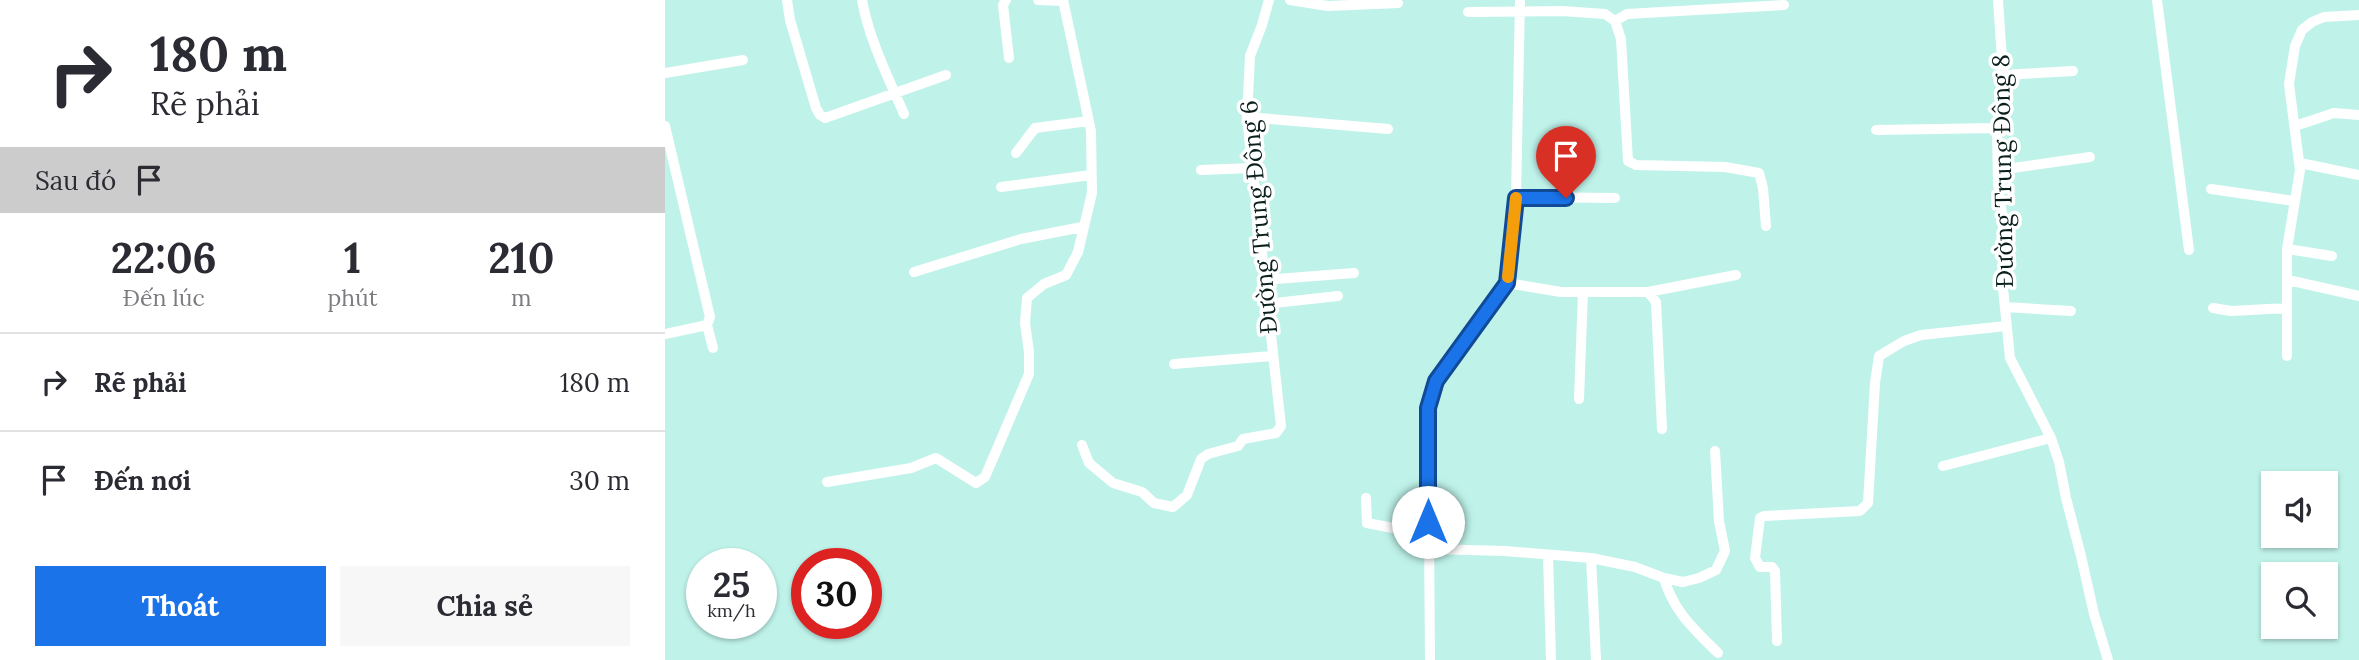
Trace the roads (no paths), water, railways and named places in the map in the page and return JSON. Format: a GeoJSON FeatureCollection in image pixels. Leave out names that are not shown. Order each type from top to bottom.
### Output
{"type":"FeatureCollection","features":[{"type":"Feature","properties":{"kind":"street"},"geometry":{"type":"LineString","coordinates":[[787,0],[790,20],[816,108],[825,118],[946,75]]}},
{"type":"Feature","properties":{"kind":"street"},"geometry":{"type":"LineString","coordinates":[[862,0],[865,16],[904,114]]}},
{"type":"Feature","properties":{"kind":"street"},"geometry":{"type":"LineString","coordinates":[[1006,0],[1003,5],[1009,58]]}},
{"type":"Feature","properties":{"kind":"street"},"geometry":{"type":"LineString","coordinates":[[828,482],[911,468],[936,458],[976,484],[985,477],[1010,421],[1029,374],[1025,323],[1027,298],[1044,284],[1066,275],[1078,252],[1092,192],[1089,121],[1063,0],[1038,0]]}},
{"type":"Feature","properties":{"kind":"street","name":"Đường Trung Đông 6"},"geometry":{"type":"LineString","coordinates":[[1082,445],[1089,463],[1113,483],[1142,492],[1154,503],[1173,507],[1187,495],[1201,459],[1208,454],[1238,446],[1243,439],[1276,433],[1280,426],[1247,117],[1250,56],[1269,0]]}},
{"type":"Feature","properties":{"kind":"street"},"geometry":{"type":"LineString","coordinates":[[1290,0],[1328,6],[1398,3]]}},
{"type":"Feature","properties":{"kind":"street"},"geometry":{"type":"LineString","coordinates":[[1430,660],[1428,408],[1436,381],[1507,283],[1516,198],[1520,0]]}},
{"type":"Feature","properties":{"kind":"street","name":"Đường Trung Đông 8"},"geometry":{"type":"LineString","coordinates":[[1998,0],[2003,75],[1997,128],[2000,170],[1998,184],[2003,222],[2005,307],[2010,358],[2051,438],[2059,462],[2094,614],[2108,660]]}},
{"type":"Feature","properties":{"kind":"street"},"geometry":{"type":"LineString","coordinates":[[2157,0],[2189,250]]}},
{"type":"Feature","properties":{"kind":"street"},"geometry":{"type":"LineString","coordinates":[[1615,21],[1627,14],[1784,5]]}},
{"type":"Feature","properties":{"kind":"street"},"geometry":{"type":"LineString","coordinates":[[1468,12],[1562,11],[1605,14],[1615,21],[1621,38],[1628,161],[1636,165],[1725,167],[1759,173],[1766,226]]}},
{"type":"Feature","properties":{"kind":"street"},"geometry":{"type":"LineString","coordinates":[[2287,356],[2287,248],[2300,163],[2289,84],[2295,46],[2302,30],[2312,22],[2324,17],[2359,15]]}},
{"type":"Feature","properties":{"kind":"street"},"geometry":{"type":"LineString","coordinates":[[665,73],[743,60]]}},
{"type":"Feature","properties":{"kind":"street"},"geometry":{"type":"LineString","coordinates":[[2003,75],[2073,71]]}},
{"type":"Feature","properties":{"kind":"street"},"geometry":{"type":"LineString","coordinates":[[2295,126],[2334,113],[2359,115]]}},
{"type":"Feature","properties":{"kind":"street"},"geometry":{"type":"LineString","coordinates":[[1247,117],[1388,129]]}},
{"type":"Feature","properties":{"kind":"street"},"geometry":{"type":"LineString","coordinates":[[1016,153],[1035,128],[1089,121]]}},
{"type":"Feature","properties":{"kind":"street"},"geometry":{"type":"LineString","coordinates":[[665,126],[706,297],[710,317],[707,325],[713,348]]}},
{"type":"Feature","properties":{"kind":"street"},"geometry":{"type":"LineString","coordinates":[[1876,130],[1997,128]]}},
{"type":"Feature","properties":{"kind":"street"},"geometry":{"type":"LineString","coordinates":[[2000,170],[2089,158]]}},
{"type":"Feature","properties":{"kind":"street"},"geometry":{"type":"LineString","coordinates":[[2300,163],[2359,175]]}},
{"type":"Feature","properties":{"kind":"street"},"geometry":{"type":"LineString","coordinates":[[1201,170],[1252,168]]}},
{"type":"Feature","properties":{"kind":"street"},"geometry":{"type":"LineString","coordinates":[[1001,187],[1091,174]]}},
{"type":"Feature","properties":{"kind":"street"},"geometry":{"type":"LineString","coordinates":[[2211,189],[2294,201]]}},
{"type":"Feature","properties":{"kind":"street"},"geometry":{"type":"LineString","coordinates":[[1516,198],[1615,198]]}},
{"type":"Feature","properties":{"kind":"street"},"geometry":{"type":"LineString","coordinates":[[914,272],[1020,239],[1082,228]]}},
{"type":"Feature","properties":{"kind":"street"},"geometry":{"type":"LineString","coordinates":[[2287,248],[2332,257]]}},
{"type":"Feature","properties":{"kind":"street"},"geometry":{"type":"LineString","coordinates":[[1263,280],[1354,273]]}},
{"type":"Feature","properties":{"kind":"street"},"geometry":{"type":"LineString","coordinates":[[1507,283],[1560,292],[1648,292],[1736,275]]}},
{"type":"Feature","properties":{"kind":"street"},"geometry":{"type":"LineString","coordinates":[[2288,280],[2359,296]]}},
{"type":"Feature","properties":{"kind":"street"},"geometry":{"type":"LineString","coordinates":[[1579,399],[1583,292]]}},
{"type":"Feature","properties":{"kind":"street"},"geometry":{"type":"LineString","coordinates":[[1648,292],[1655,302],[1662,429]]}},
{"type":"Feature","properties":{"kind":"street"},"geometry":{"type":"LineString","coordinates":[[1266,304],[1338,296]]}},
{"type":"Feature","properties":{"kind":"street"},"geometry":{"type":"LineString","coordinates":[[2005,307],[2071,311]]}},
{"type":"Feature","properties":{"kind":"street"},"geometry":{"type":"LineString","coordinates":[[2214,308],[2287,308]]}},
{"type":"Feature","properties":{"kind":"street"},"geometry":{"type":"LineString","coordinates":[[665,334],[707,325]]}},
{"type":"Feature","properties":{"kind":"street"},"geometry":{"type":"LineString","coordinates":[[1777,641],[1775,571],[1772,568],[1760,567],[1755,558],[1760,518],[1860,511],[1865,508],[1868,503],[1879,356],[1904,341],[1921,335],[2006,326]]}},
{"type":"Feature","properties":{"kind":"street"},"geometry":{"type":"LineString","coordinates":[[1174,364],[1272,356]]}},
{"type":"Feature","properties":{"kind":"street"},"geometry":{"type":"LineString","coordinates":[[1943,466],[2051,438]]}},
{"type":"Feature","properties":{"kind":"street"},"geometry":{"type":"LineString","coordinates":[[1430,549],[1591,558],[1635,567],[1683,582],[1699,578],[1716,570],[1725,551],[1719,521],[1715,451]]}},
{"type":"Feature","properties":{"kind":"street"},"geometry":{"type":"LineString","coordinates":[[1366,498],[1367,523],[1429,535]]}},
{"type":"Feature","properties":{"kind":"street"},"geometry":{"type":"LineString","coordinates":[[1548,555],[1551,660]]}},
{"type":"Feature","properties":{"kind":"street"},"geometry":{"type":"LineString","coordinates":[[1591,558],[1596,660]]}},
{"type":"Feature","properties":{"kind":"street"},"geometry":{"type":"LineString","coordinates":[[1664,578],[1669,598],[1718,653]]}}]}
